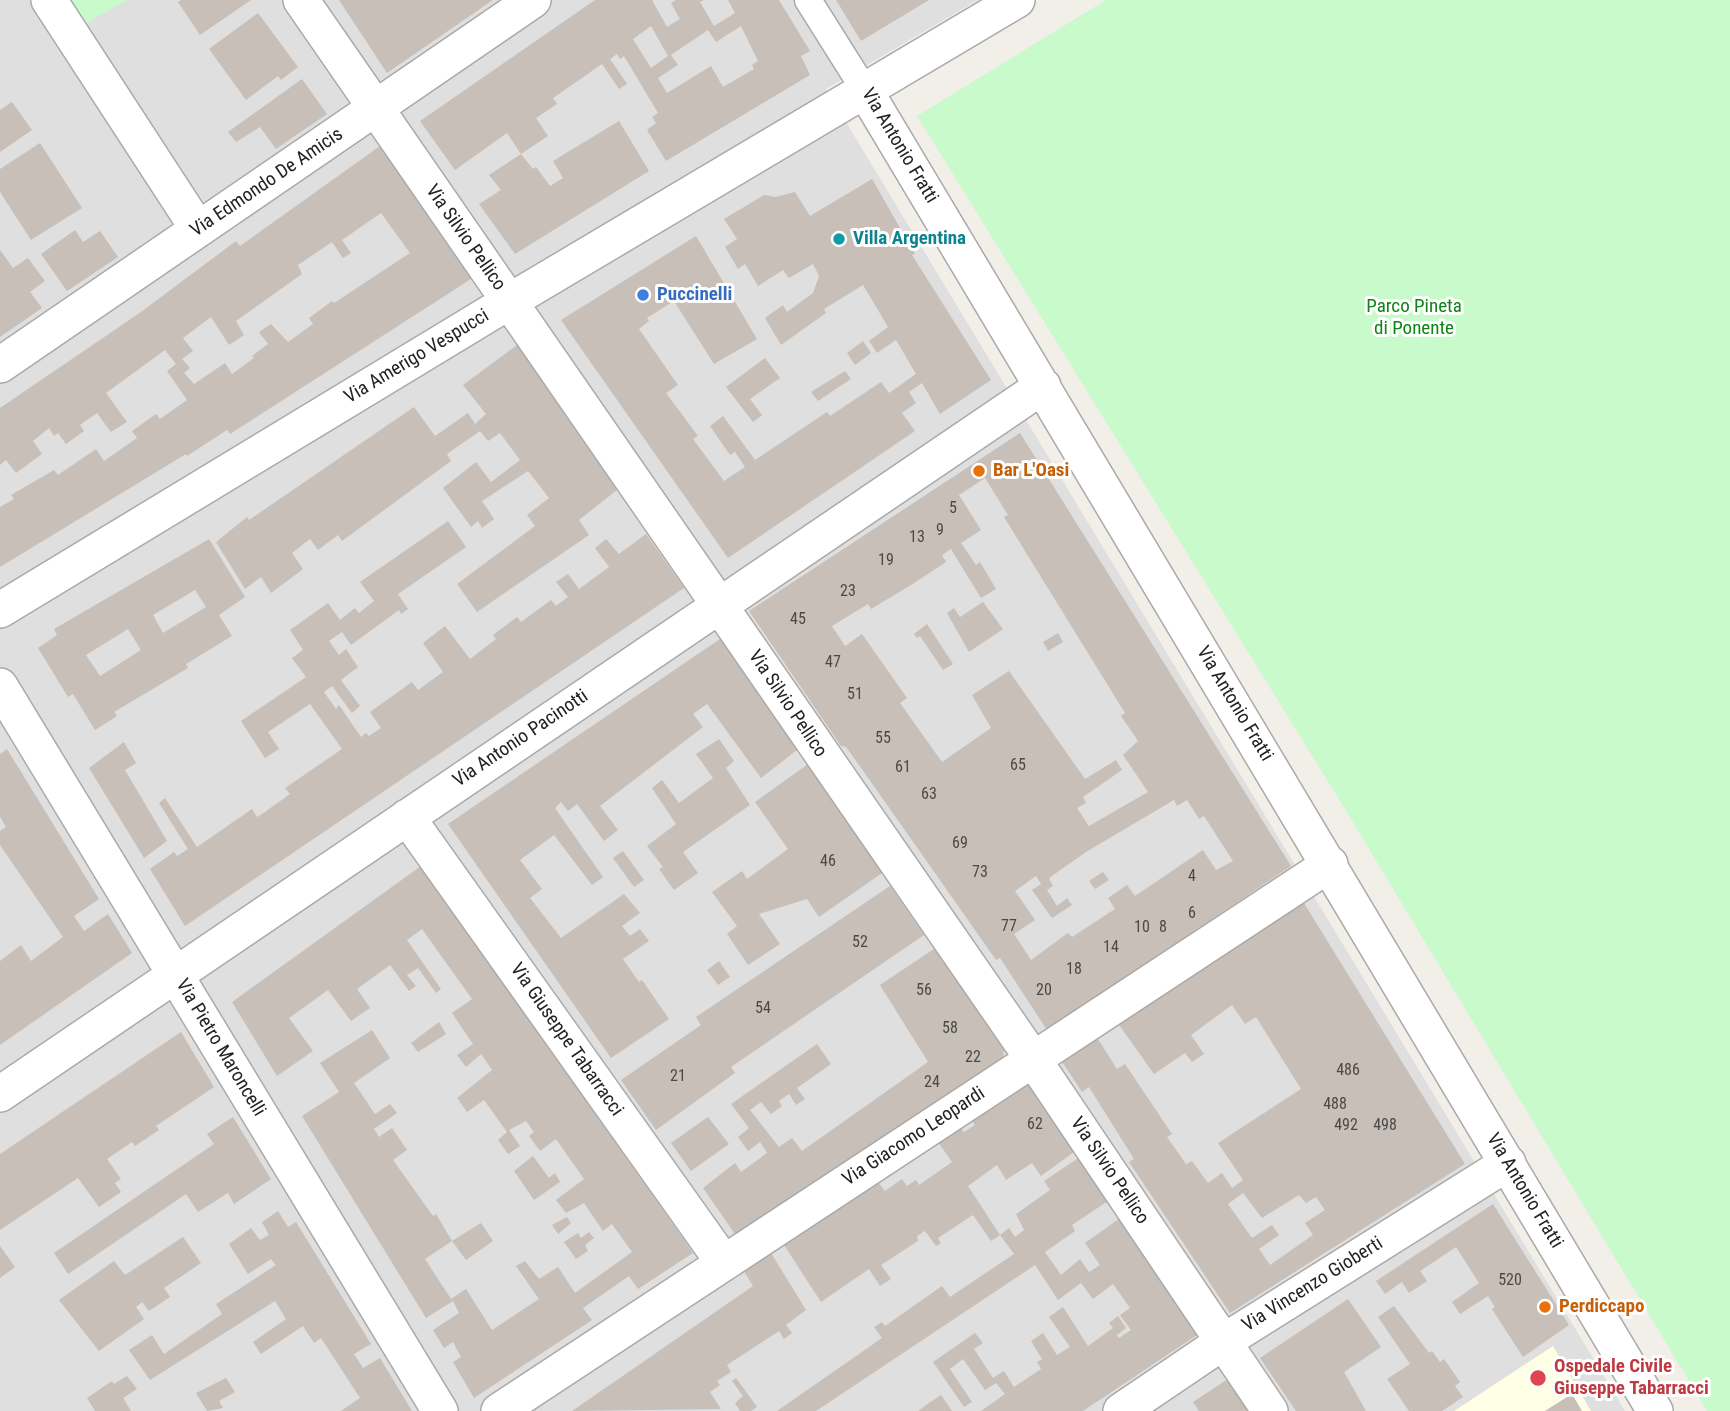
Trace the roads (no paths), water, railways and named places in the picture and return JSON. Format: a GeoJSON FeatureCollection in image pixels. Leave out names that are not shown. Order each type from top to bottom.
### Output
{"type":"FeatureCollection","features":[{"type":"Feature","properties":{"kind":"street"},"geometry":{"type":"LineString","coordinates":[[49,0],[198,229]]}},
{"type":"Feature","properties":{"kind":"street","name":"Via Silvio Pellico"},"geometry":{"type":"LineString","coordinates":[[302,0],[1033,1059],[1270,1411]]}},
{"type":"Feature","properties":{"kind":"street","name":"Via Edmondo De Amicis"},"geometry":{"type":"LineString","coordinates":[[0,365],[533,0]]}},
{"type":"Feature","properties":{"kind":"street","name":"Via Antonio Fratti"},"geometry":{"type":"LineString","coordinates":[[808,0],[1330,864],[1655,1411]]}},
{"type":"Feature","properties":{"kind":"street","name":"Via Amerigo Vespucci"},"geometry":{"type":"LineString","coordinates":[[0,610],[510,301],[1017,0]]}},
{"type":"Feature","properties":{"kind":"street","name":"Via Antonio Pacinotti"},"geometry":{"type":"LineString","coordinates":[[0,1094],[1043,386]]}},
{"type":"Feature","properties":{"kind":"street","name":"Via Pietro Maroncelli"},"geometry":{"type":"LineString","coordinates":[[0,686],[440,1411]]}},
{"type":"Feature","properties":{"kind":"street","name":"Via Giuseppe Tabarracci"},"geometry":{"type":"LineString","coordinates":[[407,817],[724,1263]]}},
{"type":"Feature","properties":{"kind":"street","name":"Via Giacomo Leopardi"},"geometry":{"type":"LineString","coordinates":[[499,1411],[1330,864]]}},
{"type":"Feature","properties":{"kind":"street","name":"Via Vincenzo Gioberti"},"geometry":{"type":"LineString","coordinates":[[1121,1411],[1223,1342],[1507,1163]]}},
{"type":"Feature","properties":{"kind":"place","name":"Villa Argentina"},"geometry":{"type":"Point","coordinates":[839,239]}},
{"type":"Feature","properties":{"kind":"place","name":"Puccinelli"},"geometry":{"type":"Point","coordinates":[643,295]}},
{"type":"Feature","properties":{"kind":"place","name":"Bar L'Oasi"},"geometry":{"type":"Point","coordinates":[979,471]}},
{"type":"Feature","properties":{"kind":"place","name":"Perdiccapo"},"geometry":{"type":"Point","coordinates":[1545,1307]}},
{"type":"Feature","properties":{"kind":"place","name":"Ospedale Civile Giuseppe Tabarracci"},"geometry":{"type":"Point","coordinates":[1538,1378]}},
{"type":"Feature","properties":{"kind":"park label","name":"Parco Pineta di Ponente"},"geometry":{"type":"Point","coordinates":[1414,318]}}]}
